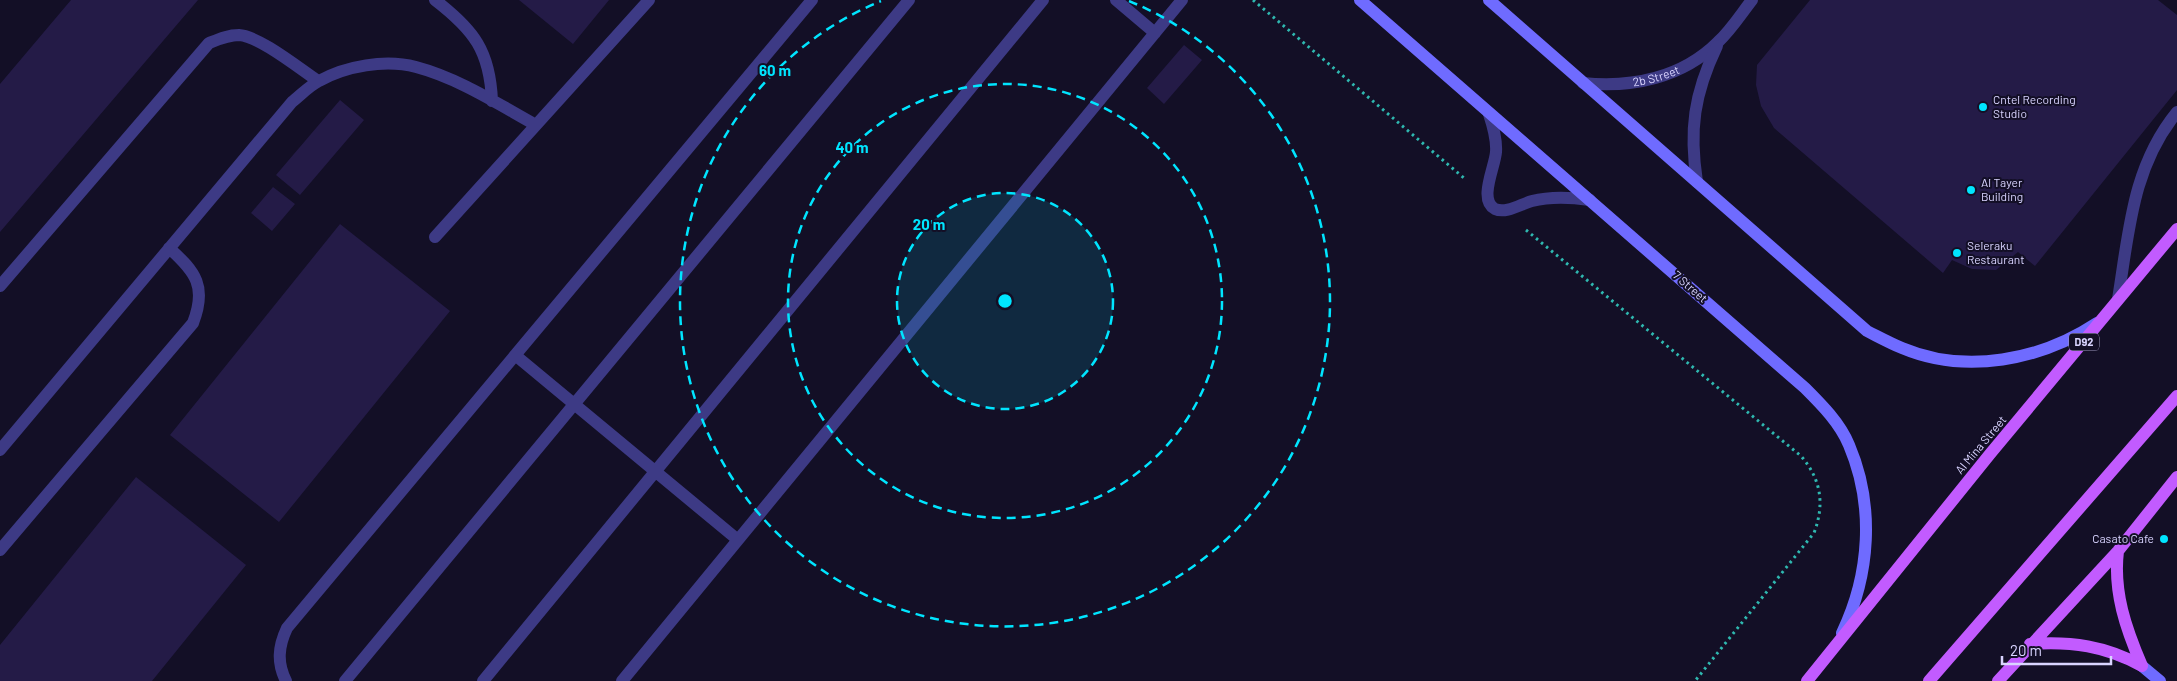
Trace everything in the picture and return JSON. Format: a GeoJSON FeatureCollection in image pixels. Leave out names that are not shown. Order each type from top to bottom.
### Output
{"type":"FeatureCollection","features":[{"type":"Feature","properties":{"kind":"main road","name":"7 Street"},"geometry":{"type":"LineString","coordinates":[[1360,0],[1805,388],[1828,411],[1849,444],[1863,487],[1866,527],[1864,569],[1853,610],[1835,648]]}},
{"type":"Feature","properties":{"kind":"main road"},"geometry":{"type":"LineString","coordinates":[[1489,0],[1867,331],[1903,349],[1940,359],[1969,363],[2031,354],[2057,346],[2081,334],[2103,319]]}},
{"type":"Feature","properties":{"kind":"main road","name":"Al Mina Street"},"geometry":{"type":"LineString","coordinates":[[1807,681],[1990,454],[2177,229]]}},
{"type":"Feature","properties":{"kind":"main road"},"geometry":{"type":"LineString","coordinates":[[1929,681],[2177,396]]}},
{"type":"Feature","properties":{"kind":"main road"},"geometry":{"type":"LineString","coordinates":[[1998,681],[2030,644],[2118,551],[2177,477]]}},
{"type":"Feature","properties":{"kind":"main road"},"geometry":{"type":"LineString","coordinates":[[2118,551],[2116,569],[2122,615],[2142,666]]}},
{"type":"Feature","properties":{"kind":"main road"},"geometry":{"type":"LineString","coordinates":[[2030,644],[2072,643],[2091,646],[2126,657],[2142,666],[2160,681]]}},
{"type":"Feature","properties":{"kind":"street"},"geometry":{"type":"LineString","coordinates":[[435,0],[468,28],[479,44],[489,71],[492,101]]}},
{"type":"Feature","properties":{"kind":"street"},"geometry":{"type":"LineString","coordinates":[[435,237],[650,0]]}},
{"type":"Feature","properties":{"kind":"street"},"geometry":{"type":"LineString","coordinates":[[286,681],[280,668],[279,654],[281,640],[287,628],[812,0]]}},
{"type":"Feature","properties":{"kind":"street"},"geometry":{"type":"LineString","coordinates":[[345,681],[909,0]]}},
{"type":"Feature","properties":{"kind":"street"},"geometry":{"type":"LineString","coordinates":[[483,681],[1043,0]]}},
{"type":"Feature","properties":{"kind":"street"},"geometry":{"type":"LineString","coordinates":[[1116,0],[1155,33]]}},
{"type":"Feature","properties":{"kind":"street"},"geometry":{"type":"LineString","coordinates":[[622,681],[1182,0]]}},
{"type":"Feature","properties":{"kind":"street","name":"2b Street"},"geometry":{"type":"LineString","coordinates":[[1583,83],[1632,84],[1679,70],[1719,42],[1752,0]]}},
{"type":"Feature","properties":{"kind":"street"},"geometry":{"type":"LineString","coordinates":[[0,286],[209,44],[224,37],[239,35],[255,38],[318,81]]}},
{"type":"Feature","properties":{"kind":"street","name":"2b Street"},"geometry":{"type":"LineString","coordinates":[[1697,182],[1692,134],[1695,110],[1700,86],[1719,42]]}},
{"type":"Feature","properties":{"kind":"street"},"geometry":{"type":"LineString","coordinates":[[0,448],[292,102],[318,81],[349,69],[382,64],[415,66],[446,78],[536,125]]}},
{"type":"Feature","properties":{"kind":"street"},"geometry":{"type":"LineString","coordinates":[[2118,299],[2132,211],[2139,180],[2152,150],[2177,112]]}},
{"type":"Feature","properties":{"kind":"street"},"geometry":{"type":"LineString","coordinates":[[1489,114],[1496,150],[1486,196],[1489,204],[1495,209],[1502,211],[1531,201],[1550,198],[1590,200]]}},
{"type":"Feature","properties":{"kind":"street"},"geometry":{"type":"LineString","coordinates":[[0,550],[193,324],[200,300],[196,276],[186,263],[169,248]]}},
{"type":"Feature","properties":{"kind":"street"},"geometry":{"type":"LineString","coordinates":[[515,355],[738,540]]}},
{"type":"Feature","properties":{"kind":"path"},"geometry":{"type":"LineString","coordinates":[[1253,0],[1486,196]]}},
{"type":"Feature","properties":{"kind":"path"},"geometry":{"type":"LineString","coordinates":[[1502,211],[1801,456],[1810,467],[1816,479],[1820,492],[1821,506],[1819,520],[1814,533],[1695,681]]}},
{"type":"Feature","properties":{"kind":"building"},"geometry":{"type":"Polygon","coordinates":[[[71,0],[198,0],[0,232],[0,84],[71,0]]]}},
{"type":"Feature","properties":{"kind":"building"},"geometry":{"type":"Polygon","coordinates":[[[519,0],[609,0],[573,44],[519,0]]]}},
{"type":"Feature","properties":{"kind":"building","name":"Al Tayer Building"},"geometry":{"type":"Polygon","coordinates":[[[1810,0],[2158,0],[2177,15],[2177,90],[2035,266],[2018,252],[1996,270],[1972,269],[1952,260],[1943,273],[1774,128],[1761,106],[1756,85],[1757,65],[1810,0]]]}},
{"type":"Feature","properties":{"kind":"building"},"geometry":{"type":"Polygon","coordinates":[[[1184,45],[1202,60],[1164,104],[1147,88],[1184,45]]]}},
{"type":"Feature","properties":{"kind":"building"},"geometry":{"type":"Polygon","coordinates":[[[340,100],[364,120],[300,195],[276,175],[340,100]]]}},
{"type":"Feature","properties":{"kind":"building"},"geometry":{"type":"Polygon","coordinates":[[[273,187],[295,204],[272,231],[251,213],[273,187]]]}},
{"type":"Feature","properties":{"kind":"building"},"geometry":{"type":"Polygon","coordinates":[[[340,224],[450,311],[279,522],[170,435],[340,224]]]}},
{"type":"Feature","properties":{"kind":"building"},"geometry":{"type":"Polygon","coordinates":[[[136,477],[246,565],[152,681],[0,681],[0,645],[136,477]]]}},
{"type":"Feature","properties":{"kind":"place","name":"Cntel Recording Studio"},"geometry":{"type":"Point","coordinates":[1983,107]}},
{"type":"Feature","properties":{"kind":"place","name":"Al Tayer Building"},"geometry":{"type":"Point","coordinates":[1971,190]}},
{"type":"Feature","properties":{"kind":"place","name":"Seleraku Restaurant"},"geometry":{"type":"Point","coordinates":[1957,253]}},
{"type":"Feature","properties":{"kind":"place","name":"Casato Cafe"},"geometry":{"type":"Point","coordinates":[2164,539]}}]}
